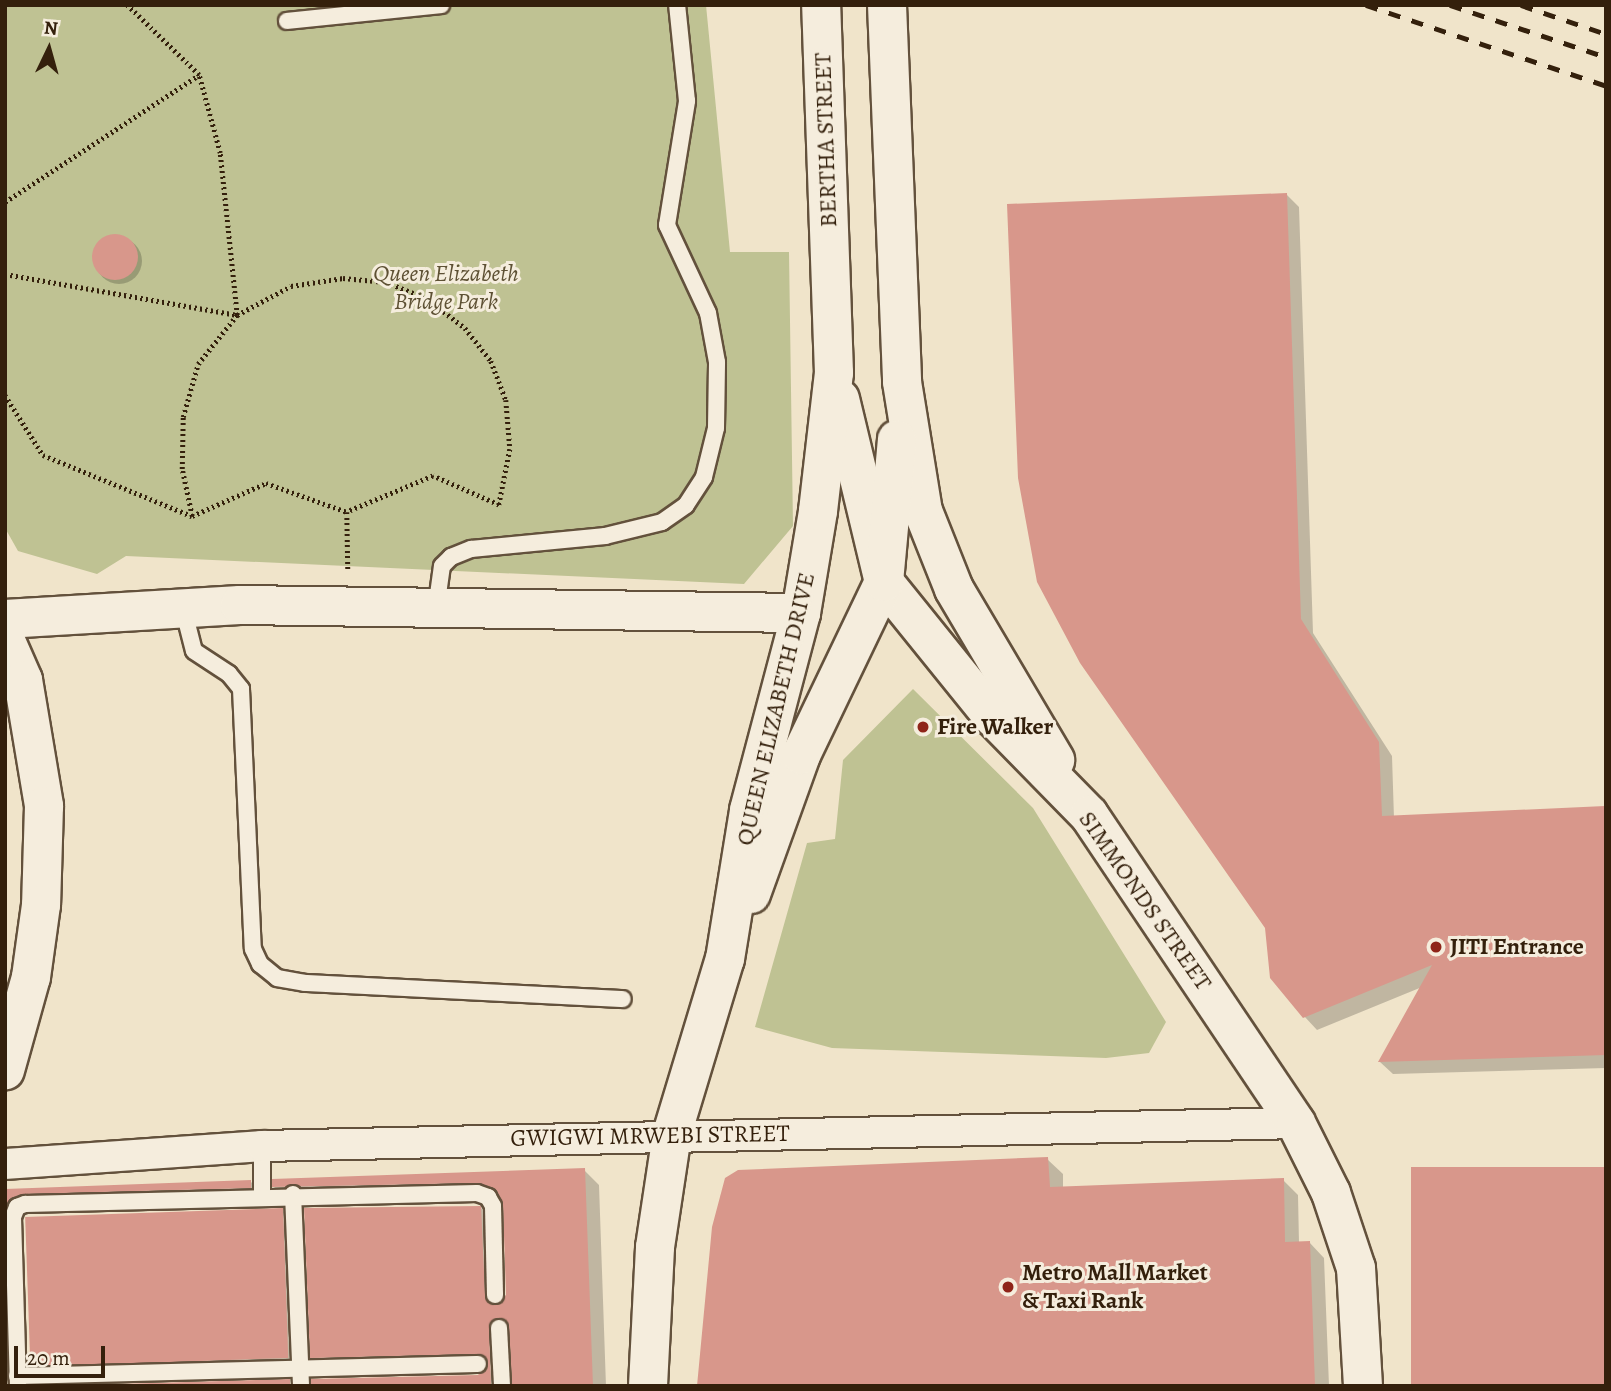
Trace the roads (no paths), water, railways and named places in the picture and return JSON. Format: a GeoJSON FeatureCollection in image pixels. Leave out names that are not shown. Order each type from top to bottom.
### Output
{"type":"FeatureCollection","features":[{"type":"Feature","properties":{"kind":"main road","name":"BERTHA STREET"},"geometry":{"type":"LineString","coordinates":[[821,5],[832,276]]}},
{"type":"Feature","properties":{"kind":"main road"},"geometry":{"type":"LineString","coordinates":[[887,5],[902,382],[923,511],[943,566],[1088,815]]}},
{"type":"Feature","properties":{"kind":"main road","name":"QUEEN ELIZABETH DRIVE"},"geometry":{"type":"LineString","coordinates":[[648,1386],[655,1247],[673,1134],[725,960],[749,810],[801,613],[834,373],[832,276]]}},
{"type":"Feature","properties":{"kind":"main road","name":"SIMMONDS STREET"},"geometry":{"type":"LineString","coordinates":[[834,373],[884,582],[993,717],[1088,815],[1296,1123],[1331,1193],[1356,1269],[1363,1386]]}},
{"type":"Feature","properties":{"kind":"main road"},"geometry":{"type":"LineString","coordinates":[[725,960],[781,819],[801,755],[884,582],[902,382]]}},
{"type":"Feature","properties":{"kind":"main road"},"geometry":{"type":"LineString","coordinates":[[5,619],[240,605],[801,613]]}},
{"type":"Feature","properties":{"kind":"main road"},"geometry":{"type":"LineString","coordinates":[[5,639],[23,680],[44,806],[41,905],[31,977],[5,1070]]}},
{"type":"Feature","properties":{"kind":"street","name":"GWIGWI MRWEBI STREET"},"geometry":{"type":"LineString","coordinates":[[5,1164],[262,1146],[673,1134],[1296,1123]]}},
{"type":"Feature","properties":{"kind":"lane"},"geometry":{"type":"LineString","coordinates":[[287,21],[441,5]]}},
{"type":"Feature","properties":{"kind":"lane"},"geometry":{"type":"LineString","coordinates":[[436,609],[442,566],[451,557],[471,549],[605,536],[662,522],[687,505],[704,477],[716,428],[717,362],[708,313],[667,225],[687,101],[677,5]]}},
{"type":"Feature","properties":{"kind":"lane"},"geometry":{"type":"LineString","coordinates":[[183,608],[194,651],[229,674],[241,689],[253,949],[260,964],[277,978],[305,983],[623,999]]}},
{"type":"Feature","properties":{"kind":"lane"},"geometry":{"type":"LineString","coordinates":[[262,1146],[262,1195]]}},
{"type":"Feature","properties":{"kind":"lane"},"geometry":{"type":"LineString","coordinates":[[478,1364],[17,1381],[10,1293],[10,1231],[17,1208],[25,1204],[293,1194],[477,1193],[488,1197],[493,1206],[495,1295]]}},
{"type":"Feature","properties":{"kind":"lane"},"geometry":{"type":"LineString","coordinates":[[293,1194],[301,1386]]}},
{"type":"Feature","properties":{"kind":"lane"},"geometry":{"type":"LineString","coordinates":[[499,1328],[502,1386]]}},
{"type":"Feature","properties":{"kind":"railway"},"geometry":{"type":"LineString","coordinates":[[1366,5],[1606,86]]}},
{"type":"Feature","properties":{"kind":"railway"},"geometry":{"type":"LineString","coordinates":[[1450,5],[1606,57]]}},
{"type":"Feature","properties":{"kind":"railway"},"geometry":{"type":"LineString","coordinates":[[1521,5],[1606,34]]}},
{"type":"Feature","properties":{"kind":"place","name":"Fire Walker"},"geometry":{"type":"Point","coordinates":[923,727]}},
{"type":"Feature","properties":{"kind":"place","name":"JITI Entrance"},"geometry":{"type":"Point","coordinates":[1436,947]}},
{"type":"Feature","properties":{"kind":"place","name":"Metro Mall Market & Taxi Rank"},"geometry":{"type":"Point","coordinates":[1008,1287]}},
{"type":"Feature","properties":{"kind":"park label","name":"Queen Elizabeth Bridge Park"},"geometry":{"type":"Point","coordinates":[446,288]}}]}
